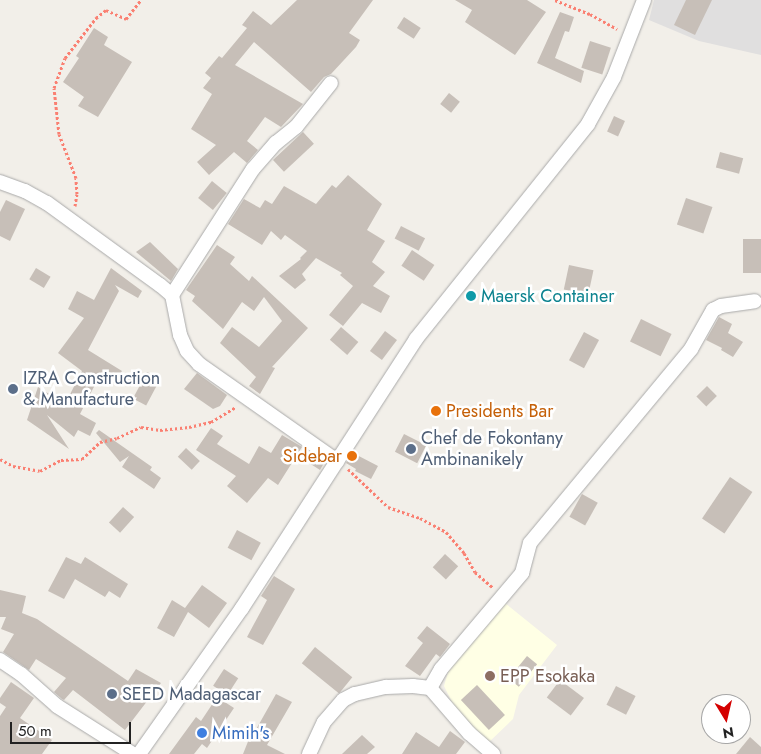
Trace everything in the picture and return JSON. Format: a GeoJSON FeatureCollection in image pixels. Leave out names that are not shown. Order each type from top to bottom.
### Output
{"type":"FeatureCollection","features":[{"type":"Feature","properties":{"kind":"street"},"geometry":{"type":"LineString","coordinates":[[139,754],[242,608],[416,339],[588,124],[614,77],[644,0]]}},
{"type":"Feature","properties":{"kind":"street"},"geometry":{"type":"LineString","coordinates":[[172,295],[253,169],[276,143],[296,126],[331,83]]}},
{"type":"Feature","properties":{"kind":"street"},"geometry":{"type":"LineString","coordinates":[[0,182],[25,191],[72,219],[172,295],[180,335],[187,351],[199,364],[337,461]]}},
{"type":"Feature","properties":{"kind":"street"},"geometry":{"type":"LineString","coordinates":[[430,688],[441,670],[522,573],[530,543],[691,349],[713,310],[721,306],[756,301]]}},
{"type":"Feature","properties":{"kind":"street"},"geometry":{"type":"LineString","coordinates":[[0,660],[21,674],[57,706],[133,754]]}},
{"type":"Feature","properties":{"kind":"street"},"geometry":{"type":"LineString","coordinates":[[309,754],[324,722],[343,700],[355,694],[386,687],[413,686],[430,688],[469,733],[493,754]]}},
{"type":"Feature","properties":{"kind":"path"},"geometry":{"type":"LineString","coordinates":[[555,0],[590,14],[631,36]]}},
{"type":"Feature","properties":{"kind":"path"},"geometry":{"type":"LineString","coordinates":[[72,219],[77,194],[76,178],[59,134],[54,88],[65,58],[96,18],[106,10],[126,19],[141,1]]}},
{"type":"Feature","properties":{"kind":"path"},"geometry":{"type":"LineString","coordinates":[[0,460],[13,466],[40,471],[61,460],[82,459],[100,442],[117,438],[141,427],[160,430],[189,427],[211,422],[250,400]]}},
{"type":"Feature","properties":{"kind":"path"},"geometry":{"type":"LineString","coordinates":[[337,461],[388,507],[420,518],[446,532],[464,553],[475,572],[501,597]]}},
{"type":"Feature","properties":{"kind":"shaded area"},"geometry":{"type":"Polygon","coordinates":[[[654,0],[761,0],[761,55],[699,41],[649,20],[654,0]]]}},
{"type":"Feature","properties":{"kind":"shaded area","name":"EPP Esokaka"},"geometry":{"type":"Polygon","coordinates":[[[505,603],[557,645],[519,695],[513,719],[488,743],[453,704],[444,686],[448,672],[458,657],[505,603]]]}},
{"type":"Feature","properties":{"kind":"building"},"geometry":{"type":"Polygon","coordinates":[[[297,0],[373,0],[349,33],[360,40],[356,47],[311,92],[254,42],[235,65],[303,104],[281,127],[265,117],[247,141],[258,150],[247,163],[234,152],[209,175],[197,162],[216,145],[191,129],[212,94],[203,88],[211,78],[205,73],[219,56],[222,58],[247,28],[242,25],[253,11],[271,25],[297,0]]]}},
{"type":"Feature","properties":{"kind":"building"},"geometry":{"type":"Polygon","coordinates":[[[455,0],[527,0],[546,12],[515,55],[465,22],[472,10],[455,0]]]}},
{"type":"Feature","properties":{"kind":"building"},"geometry":{"type":"Polygon","coordinates":[[[686,0],[712,0],[695,35],[674,25],[686,0]]]}},
{"type":"Feature","properties":{"kind":"building"},"geometry":{"type":"Polygon","coordinates":[[[560,12],[574,17],[569,32],[565,31],[555,58],[584,71],[581,83],[537,63],[560,12]]]}},
{"type":"Feature","properties":{"kind":"building"},"geometry":{"type":"Polygon","coordinates":[[[404,17],[421,28],[414,39],[397,28],[404,17]]]}},
{"type":"Feature","properties":{"kind":"building"},"geometry":{"type":"Polygon","coordinates":[[[94,28],[108,37],[104,45],[132,62],[98,117],[78,106],[84,97],[63,82],[79,58],[76,56],[94,28]]]}},
{"type":"Feature","properties":{"kind":"building"},"geometry":{"type":"Polygon","coordinates":[[[590,41],[611,48],[602,74],[581,68],[590,41]]]}},
{"type":"Feature","properties":{"kind":"building"},"geometry":{"type":"Polygon","coordinates":[[[449,93],[460,102],[451,113],[440,104],[449,93]]]}},
{"type":"Feature","properties":{"kind":"building"},"geometry":{"type":"Polygon","coordinates":[[[614,116],[625,121],[618,136],[607,132],[614,116]]]}},
{"type":"Feature","properties":{"kind":"building"},"geometry":{"type":"Polygon","coordinates":[[[303,132],[314,144],[284,172],[273,160],[303,132]]]}},
{"type":"Feature","properties":{"kind":"building"},"geometry":{"type":"Polygon","coordinates":[[[720,152],[743,158],[739,174],[716,167],[720,152]]]}},
{"type":"Feature","properties":{"kind":"building"},"geometry":{"type":"Polygon","coordinates":[[[348,175],[382,204],[367,230],[385,241],[372,262],[385,272],[373,286],[390,296],[381,313],[362,303],[343,326],[329,315],[353,286],[340,275],[342,273],[316,258],[302,274],[306,280],[295,289],[279,276],[301,259],[307,251],[285,235],[281,240],[271,231],[262,245],[228,224],[244,199],[260,208],[265,200],[272,204],[284,186],[316,204],[332,185],[336,188],[348,175]]]}},
{"type":"Feature","properties":{"kind":"building"},"geometry":{"type":"Polygon","coordinates":[[[212,181],[227,193],[213,210],[198,198],[212,181]]]}},
{"type":"Feature","properties":{"kind":"building"},"geometry":{"type":"Polygon","coordinates":[[[686,198],[712,207],[703,234],[677,224],[686,198]]]}},
{"type":"Feature","properties":{"kind":"building"},"geometry":{"type":"Polygon","coordinates":[[[6,200],[25,209],[10,241],[0,236],[0,212],[6,200]]]}},
{"type":"Feature","properties":{"kind":"building"},"geometry":{"type":"Polygon","coordinates":[[[401,226],[425,238],[419,251],[395,238],[401,226]]]}},
{"type":"Feature","properties":{"kind":"building"},"geometry":{"type":"Polygon","coordinates":[[[743,239],[761,239],[761,273],[743,273],[743,239]]]}},
{"type":"Feature","properties":{"kind":"building"},"geometry":{"type":"Polygon","coordinates":[[[150,242],[178,269],[171,281],[136,252],[150,242]]]}},
{"type":"Feature","properties":{"kind":"building"},"geometry":{"type":"Polygon","coordinates":[[[217,245],[235,257],[230,264],[249,281],[252,276],[308,328],[272,367],[275,368],[260,394],[249,386],[256,377],[220,343],[232,327],[259,347],[282,321],[264,297],[254,311],[242,302],[223,329],[192,301],[195,296],[186,290],[217,245]]]}},
{"type":"Feature","properties":{"kind":"building"},"geometry":{"type":"Polygon","coordinates":[[[412,250],[434,265],[424,281],[401,266],[412,250]]]}},
{"type":"Feature","properties":{"kind":"building"},"geometry":{"type":"Polygon","coordinates":[[[569,265],[593,270],[588,295],[564,289],[569,265]]]}},
{"type":"Feature","properties":{"kind":"building"},"geometry":{"type":"Polygon","coordinates":[[[36,268],[51,277],[44,288],[29,279],[36,268]]]}},
{"type":"Feature","properties":{"kind":"building"},"geometry":{"type":"Polygon","coordinates":[[[111,268],[142,291],[138,298],[115,285],[119,291],[88,350],[122,371],[112,385],[99,377],[80,414],[96,423],[90,436],[78,430],[74,437],[47,415],[69,449],[27,420],[38,387],[65,404],[82,371],[58,353],[84,318],[68,309],[77,291],[94,300],[111,268]]]}},
{"type":"Feature","properties":{"kind":"building"},"geometry":{"type":"Polygon","coordinates":[[[719,317],[732,324],[728,333],[743,342],[733,357],[721,350],[722,348],[706,340],[719,317]]]}},
{"type":"Feature","properties":{"kind":"building"},"geometry":{"type":"Polygon","coordinates":[[[641,319],[672,334],[661,356],[630,341],[641,319]]]}},
{"type":"Feature","properties":{"kind":"building"},"geometry":{"type":"Polygon","coordinates":[[[341,327],[358,342],[347,355],[330,340],[341,327]]]}},
{"type":"Feature","properties":{"kind":"building"},"geometry":{"type":"Polygon","coordinates":[[[385,331],[397,340],[382,360],[370,351],[385,331]]]}},
{"type":"Feature","properties":{"kind":"building"},"geometry":{"type":"Polygon","coordinates":[[[584,332],[599,340],[584,368],[569,360],[584,332]]]}},
{"type":"Feature","properties":{"kind":"building"},"geometry":{"type":"Polygon","coordinates":[[[147,372],[160,379],[146,406],[133,398],[147,372]]]}},
{"type":"Feature","properties":{"kind":"building"},"geometry":{"type":"Polygon","coordinates":[[[197,373],[227,395],[220,406],[213,409],[184,389],[197,373]]]}},
{"type":"Feature","properties":{"kind":"building"},"geometry":{"type":"Polygon","coordinates":[[[707,386],[717,396],[706,407],[696,397],[707,386]]]}},
{"type":"Feature","properties":{"kind":"building"},"geometry":{"type":"Polygon","coordinates":[[[211,428],[223,436],[217,444],[249,464],[259,446],[271,453],[282,435],[302,447],[278,485],[268,478],[247,503],[227,486],[236,476],[196,450],[211,428]]]}},
{"type":"Feature","properties":{"kind":"building"},"geometry":{"type":"Polygon","coordinates":[[[99,430],[152,467],[150,470],[161,478],[154,489],[122,467],[129,456],[120,462],[96,433],[99,430]]]}},
{"type":"Feature","properties":{"kind":"building","name":"Chef de Fokontany Ambinanikely"},"geometry":{"type":"Polygon","coordinates":[[[404,434],[426,445],[417,463],[395,452],[404,434]]]}},
{"type":"Feature","properties":{"kind":"building"},"geometry":{"type":"Polygon","coordinates":[[[186,448],[200,461],[192,470],[178,457],[186,448]]]}},
{"type":"Feature","properties":{"kind":"building"},"geometry":{"type":"Polygon","coordinates":[[[353,453],[378,466],[371,479],[355,471],[356,469],[346,463],[353,453]]]}},
{"type":"Feature","properties":{"kind":"building"},"geometry":{"type":"Polygon","coordinates":[[[313,455],[324,463],[320,470],[309,463],[313,455]]]}},
{"type":"Feature","properties":{"kind":"building"},"geometry":{"type":"Polygon","coordinates":[[[730,477],[752,492],[724,534],[702,518],[730,477]]]}},
{"type":"Feature","properties":{"kind":"building"},"geometry":{"type":"Polygon","coordinates":[[[582,494],[598,503],[585,525],[569,517],[582,494]]]}},
{"type":"Feature","properties":{"kind":"building"},"geometry":{"type":"Polygon","coordinates":[[[123,507],[134,517],[120,533],[109,523],[123,507]]]}},
{"type":"Feature","properties":{"kind":"building"},"geometry":{"type":"Polygon","coordinates":[[[237,530],[261,543],[251,560],[228,548],[237,530]]]}},
{"type":"Feature","properties":{"kind":"building"},"geometry":{"type":"Polygon","coordinates":[[[445,554],[458,566],[446,579],[433,567],[445,554]]]}},
{"type":"Feature","properties":{"kind":"building"},"geometry":{"type":"Polygon","coordinates":[[[66,557],[81,564],[85,557],[128,584],[120,598],[109,591],[105,597],[75,579],[64,599],[48,591],[66,557]]]}},
{"type":"Feature","properties":{"kind":"building"},"geometry":{"type":"Polygon","coordinates":[[[274,576],[295,589],[263,645],[247,637],[267,600],[261,596],[274,576]]]}},
{"type":"Feature","properties":{"kind":"building"},"geometry":{"type":"Polygon","coordinates":[[[202,585],[227,603],[209,628],[188,612],[174,637],[157,628],[172,600],[185,608],[202,585]]]}},
{"type":"Feature","properties":{"kind":"building"},"geometry":{"type":"Polygon","coordinates":[[[0,590],[26,596],[22,613],[37,619],[128,681],[136,669],[161,683],[125,730],[73,690],[64,700],[54,692],[66,678],[36,659],[29,670],[3,652],[14,634],[1,629],[6,617],[0,617],[0,590]]]}},
{"type":"Feature","properties":{"kind":"building"},"geometry":{"type":"Polygon","coordinates":[[[427,626],[450,644],[440,657],[436,654],[420,676],[405,666],[423,643],[417,638],[427,626]]]}},
{"type":"Feature","properties":{"kind":"building"},"geometry":{"type":"Polygon","coordinates":[[[315,647],[352,677],[339,694],[302,663],[315,647]]]}},
{"type":"Feature","properties":{"kind":"building"},"geometry":{"type":"Polygon","coordinates":[[[527,656],[537,664],[519,687],[509,679],[527,656]]]}},
{"type":"Feature","properties":{"kind":"building"},"geometry":{"type":"Polygon","coordinates":[[[224,669],[238,678],[227,695],[213,686],[224,669]]]}},
{"type":"Feature","properties":{"kind":"building"},"geometry":{"type":"Polygon","coordinates":[[[560,680],[584,698],[571,716],[547,698],[560,680]]]}},
{"type":"Feature","properties":{"kind":"building"},"geometry":{"type":"Polygon","coordinates":[[[11,682],[34,698],[20,718],[52,740],[42,754],[0,754],[0,716],[6,707],[0,703],[0,698],[11,682]]]}},
{"type":"Feature","properties":{"kind":"building"},"geometry":{"type":"Polygon","coordinates":[[[477,685],[505,715],[489,730],[461,700],[477,685]]]}},
{"type":"Feature","properties":{"kind":"building"},"geometry":{"type":"Polygon","coordinates":[[[616,686],[636,696],[626,715],[606,705],[616,686]]]}},
{"type":"Feature","properties":{"kind":"building"},"geometry":{"type":"Polygon","coordinates":[[[276,694],[292,702],[267,745],[285,754],[243,754],[249,739],[276,694]]]}},
{"type":"Feature","properties":{"kind":"building"},"geometry":{"type":"Polygon","coordinates":[[[217,697],[234,708],[207,748],[202,744],[194,754],[169,754],[196,717],[201,721],[217,697]]]}},
{"type":"Feature","properties":{"kind":"building"},"geometry":{"type":"Polygon","coordinates":[[[450,731],[465,742],[456,754],[402,754],[416,732],[439,747],[450,731]]]}},
{"type":"Feature","properties":{"kind":"building"},"geometry":{"type":"Polygon","coordinates":[[[362,735],[375,747],[367,754],[342,754],[362,735]]]}},
{"type":"Feature","properties":{"kind":"building"},"geometry":{"type":"Polygon","coordinates":[[[751,738],[761,747],[761,754],[736,754],[744,744],[751,744],[751,738]]]}},
{"type":"Feature","properties":{"kind":"place","name":"Maersk Container"},"geometry":{"type":"Point","coordinates":[471,296]}},
{"type":"Feature","properties":{"kind":"place","name":"IZRA Construction & Manufacture"},"geometry":{"type":"Point","coordinates":[13,389]}},
{"type":"Feature","properties":{"kind":"place","name":"Presidents Bar"},"geometry":{"type":"Point","coordinates":[436,411]}},
{"type":"Feature","properties":{"kind":"place","name":"Chef de Fokontany Ambinanikely"},"geometry":{"type":"Point","coordinates":[411,449]}},
{"type":"Feature","properties":{"kind":"place","name":"Sidebar"},"geometry":{"type":"Point","coordinates":[352,456]}},
{"type":"Feature","properties":{"kind":"place","name":"EPP Esokaka"},"geometry":{"type":"Point","coordinates":[490,676]}},
{"type":"Feature","properties":{"kind":"place","name":"SEED Madagascar"},"geometry":{"type":"Point","coordinates":[112,694]}},
{"type":"Feature","properties":{"kind":"place","name":"Mimih's"},"geometry":{"type":"Point","coordinates":[202,733]}}]}
